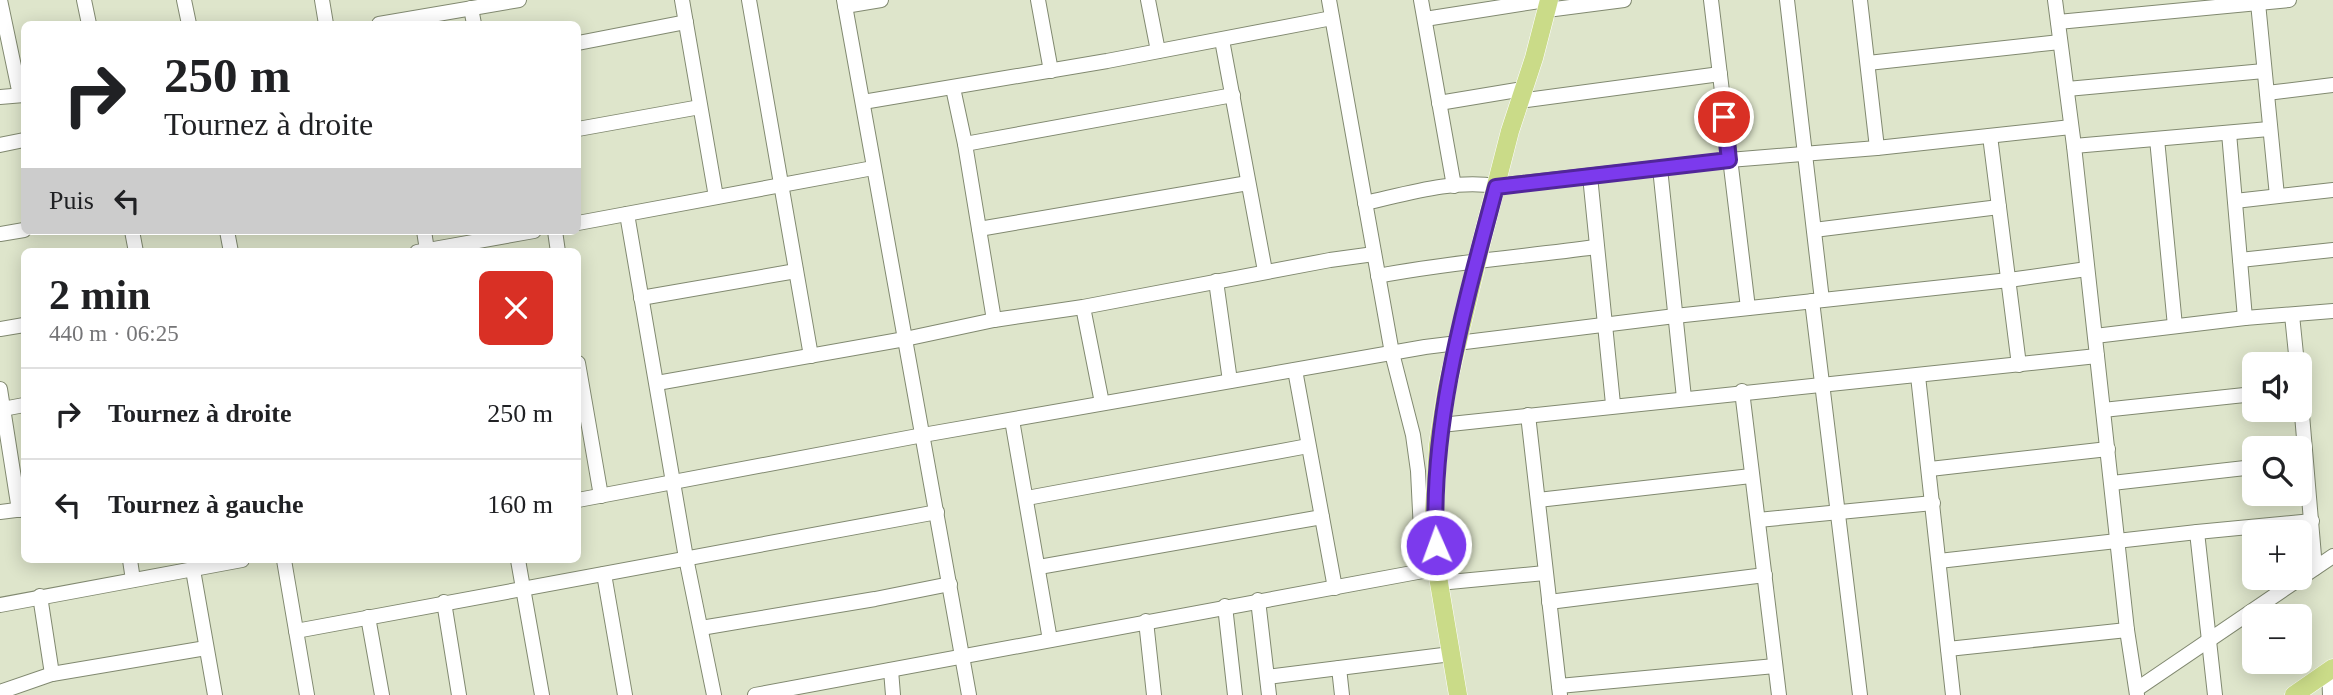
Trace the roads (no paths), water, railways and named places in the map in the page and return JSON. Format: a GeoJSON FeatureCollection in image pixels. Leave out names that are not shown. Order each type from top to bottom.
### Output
{"type":"FeatureCollection","features":[{"type":"Feature","properties":{"kind":"main road"},"geometry":{"type":"LineString","coordinates":[[1458,695],[1433,575],[1435,487],[1441,425],[1476,262],[1547,3]]}},
{"type":"Feature","properties":{"kind":"main road"},"geometry":{"type":"LineString","coordinates":[[2294,695],[2331,669]]}},
{"type":"Feature","properties":{"kind":"street"},"geometry":{"type":"LineString","coordinates":[[0,0],[2,27],[21,92]]}},
{"type":"Feature","properties":{"kind":"street"},"geometry":{"type":"LineString","coordinates":[[84,0],[88,21]]}},
{"type":"Feature","properties":{"kind":"street"},"geometry":{"type":"LineString","coordinates":[[184,0],[188,21]]}},
{"type":"Feature","properties":{"kind":"street"},"geometry":{"type":"LineString","coordinates":[[322,0],[326,21]]}},
{"type":"Feature","properties":{"kind":"street"},"geometry":{"type":"LineString","coordinates":[[400,21],[519,0]]}},
{"type":"Feature","properties":{"kind":"street"},"geometry":{"type":"LineString","coordinates":[[682,0],[716,197]]}},
{"type":"Feature","properties":{"kind":"street"},"geometry":{"type":"LineString","coordinates":[[749,0],[811,356]]}},
{"type":"Feature","properties":{"kind":"street"},"geometry":{"type":"LineString","coordinates":[[881,0],[845,3],[969,695]]}},
{"type":"Feature","properties":{"kind":"street"},"geometry":{"type":"LineString","coordinates":[[1038,0],[1051,71]]}},
{"type":"Feature","properties":{"kind":"street"},"geometry":{"type":"LineString","coordinates":[[1148,0],[1158,51]]}},
{"type":"Feature","properties":{"kind":"street"},"geometry":{"type":"LineString","coordinates":[[1329,0],[1392,354],[1413,435],[1433,575]]}},
{"type":"Feature","properties":{"kind":"street"},"geometry":{"type":"LineString","coordinates":[[1421,0],[1454,186]]}},
{"type":"Feature","properties":{"kind":"street"},"geometry":{"type":"LineString","coordinates":[[1425,19],[1547,3],[1623,0]]}},
{"type":"Feature","properties":{"kind":"street"},"geometry":{"type":"LineString","coordinates":[[1711,0],[1748,308]]}},
{"type":"Feature","properties":{"kind":"street"},"geometry":{"type":"LineString","coordinates":[[1787,0],[1814,230],[1822,384],[1860,695]]}},
{"type":"Feature","properties":{"kind":"street"},"geometry":{"type":"LineString","coordinates":[[1860,0],[1877,148]]}},
{"type":"Feature","properties":{"kind":"street"},"geometry":{"type":"LineString","coordinates":[[2055,0],[2074,146],[2127,630],[2137,692],[2333,556]]}},
{"type":"Feature","properties":{"kind":"street"},"geometry":{"type":"LineString","coordinates":[[2057,22],[2141,7],[2289,0]]}},
{"type":"Feature","properties":{"kind":"street"},"geometry":{"type":"LineString","coordinates":[[2258,3],[2277,197]]}},
{"type":"Feature","properties":{"kind":"street"},"geometry":{"type":"LineString","coordinates":[[471,8],[473,21]]}},
{"type":"Feature","properties":{"kind":"street"},"geometry":{"type":"LineString","coordinates":[[863,102],[1051,71],[1332,18]]}},
{"type":"Feature","properties":{"kind":"street"},"geometry":{"type":"LineString","coordinates":[[581,42],[686,22]]}},
{"type":"Feature","properties":{"kind":"street"},"geometry":{"type":"LineString","coordinates":[[1222,40],[1265,271]]}},
{"type":"Feature","properties":{"kind":"street"},"geometry":{"type":"LineString","coordinates":[[1868,64],[2060,42]]}},
{"type":"Feature","properties":{"kind":"street"},"geometry":{"type":"LineString","coordinates":[[2067,89],[2264,71]]}},
{"type":"Feature","properties":{"kind":"street"},"geometry":{"type":"LineString","coordinates":[[1439,103],[1720,74]]}},
{"type":"Feature","properties":{"kind":"street"},"geometry":{"type":"LineString","coordinates":[[2266,93],[2333,85]]}},
{"type":"Feature","properties":{"kind":"street"},"geometry":{"type":"LineString","coordinates":[[953,88],[994,320]]}},
{"type":"Feature","properties":{"kind":"street"},"geometry":{"type":"LineString","coordinates":[[0,97],[21,95]]}},
{"type":"Feature","properties":{"kind":"street"},"geometry":{"type":"LineString","coordinates":[[965,144],[1233,95]]}},
{"type":"Feature","properties":{"kind":"street"},"geometry":{"type":"LineString","coordinates":[[581,128],[700,107]]}},
{"type":"Feature","properties":{"kind":"street"},"geometry":{"type":"LineString","coordinates":[[1365,203],[1454,186],[1477,184],[1496,187],[1729,160],[1877,148],[2071,127]]}},
{"type":"Feature","properties":{"kind":"street"},"geometry":{"type":"LineString","coordinates":[[2074,146],[2269,129]]}},
{"type":"Feature","properties":{"kind":"street"},"geometry":{"type":"LineString","coordinates":[[2228,133],[2245,318]]}},
{"type":"Feature","properties":{"kind":"street"},"geometry":{"type":"LineString","coordinates":[[1990,136],[2019,365]]}},
{"type":"Feature","properties":{"kind":"street"},"geometry":{"type":"LineString","coordinates":[[2157,139],[2175,327]]}},
{"type":"Feature","properties":{"kind":"street"},"geometry":{"type":"LineString","coordinates":[[0,145],[21,141]]}},
{"type":"Feature","properties":{"kind":"street"},"geometry":{"type":"LineString","coordinates":[[581,222],[873,168]]}},
{"type":"Feature","properties":{"kind":"street"},"geometry":{"type":"LineString","coordinates":[[1660,168],[1684,398]]}},
{"type":"Feature","properties":{"kind":"street"},"geometry":{"type":"LineString","coordinates":[[1590,176],[1614,404]]}},
{"type":"Feature","properties":{"kind":"street"},"geometry":{"type":"LineString","coordinates":[[979,229],[1248,183]]}},
{"type":"Feature","properties":{"kind":"street"},"geometry":{"type":"LineString","coordinates":[[2235,201],[2333,190]]}},
{"type":"Feature","properties":{"kind":"street"},"geometry":{"type":"LineString","coordinates":[[1814,230],[1999,207]]}},
{"type":"Feature","properties":{"kind":"street"},"geometry":{"type":"LineString","coordinates":[[627,214],[686,558],[713,695]]}},
{"type":"Feature","properties":{"kind":"street"},"geometry":{"type":"LineString","coordinates":[[0,234],[21,230]]}},
{"type":"Feature","properties":{"kind":"street"},"geometry":{"type":"LineString","coordinates":[[436,248],[499,235]]}},
{"type":"Feature","properties":{"kind":"street"},"geometry":{"type":"LineString","coordinates":[[1378,276],[1451,263],[1596,247]]}},
{"type":"Feature","properties":{"kind":"street"},"geometry":{"type":"LineString","coordinates":[[2240,260],[2333,250]]}},
{"type":"Feature","properties":{"kind":"street"},"geometry":{"type":"LineString","coordinates":[[657,383],[905,339],[994,320],[1083,307],[1265,271],[1374,254]]}},
{"type":"Feature","properties":{"kind":"street"},"geometry":{"type":"LineString","coordinates":[[581,499],[1102,403],[1457,344],[1605,324],[2087,269]]}},
{"type":"Feature","properties":{"kind":"street"},"geometry":{"type":"LineString","coordinates":[[641,298],[796,271]]}},
{"type":"Feature","properties":{"kind":"street"},"geometry":{"type":"LineString","coordinates":[[1216,281],[1230,381]]}},
{"type":"Feature","properties":{"kind":"street"},"geometry":{"type":"LineString","coordinates":[[1083,307],[1102,403]]}},
{"type":"Feature","properties":{"kind":"street"},"geometry":{"type":"LineString","coordinates":[[2095,336],[2245,318],[2333,311]]}},
{"type":"Feature","properties":{"kind":"street"},"geometry":{"type":"LineString","coordinates":[[2292,315],[2296,352]]}},
{"type":"Feature","properties":{"kind":"street"},"geometry":{"type":"LineString","coordinates":[[0,329],[21,326]]}},
{"type":"Feature","properties":{"kind":"street"},"geometry":{"type":"LineString","coordinates":[[1441,425],[1614,404],[1918,376],[2097,356]]}},
{"type":"Feature","properties":{"kind":"street"},"geometry":{"type":"LineString","coordinates":[[1295,370],[1335,588]]}},
{"type":"Feature","properties":{"kind":"street"},"geometry":{"type":"LineString","coordinates":[[1918,376],[1953,695]]}},
{"type":"Feature","properties":{"kind":"street"},"geometry":{"type":"LineString","coordinates":[[0,389],[21,504]]}},
{"type":"Feature","properties":{"kind":"street"},"geometry":{"type":"LineString","coordinates":[[1742,391],[1779,695]]}},
{"type":"Feature","properties":{"kind":"street"},"geometry":{"type":"LineString","coordinates":[[2104,410],[2242,395]]}},
{"type":"Feature","properties":{"kind":"street"},"geometry":{"type":"LineString","coordinates":[[581,403],[601,496]]}},
{"type":"Feature","properties":{"kind":"street"},"geometry":{"type":"LineString","coordinates":[[3,409],[21,406]]}},
{"type":"Feature","properties":{"kind":"street"},"geometry":{"type":"LineString","coordinates":[[1528,415],[1559,690],[1775,666]]}},
{"type":"Feature","properties":{"kind":"street"},"geometry":{"type":"LineString","coordinates":[[1012,420],[1050,640]]}},
{"type":"Feature","properties":{"kind":"street"},"geometry":{"type":"LineString","coordinates":[[1027,498],[1308,446]]}},
{"type":"Feature","properties":{"kind":"street"},"geometry":{"type":"LineString","coordinates":[[1930,469],[2108,449]]}},
{"type":"Feature","properties":{"kind":"street"},"geometry":{"type":"LineString","coordinates":[[2112,483],[2242,468]]}},
{"type":"Feature","properties":{"kind":"street"},"geometry":{"type":"LineString","coordinates":[[1538,500],[1751,476]]}},
{"type":"Feature","properties":{"kind":"street"},"geometry":{"type":"LineString","coordinates":[[1758,520],[1933,503]]}},
{"type":"Feature","properties":{"kind":"street"},"geometry":{"type":"LineString","coordinates":[[0,512],[21,509]]}},
{"type":"Feature","properties":{"kind":"street"},"geometry":{"type":"LineString","coordinates":[[296,631],[937,512]]}},
{"type":"Feature","properties":{"kind":"street"},"geometry":{"type":"LineString","coordinates":[[1039,567],[1322,517]]}},
{"type":"Feature","properties":{"kind":"street"},"geometry":{"type":"LineString","coordinates":[[2312,521],[2315,568]]}},
{"type":"Feature","properties":{"kind":"street"},"geometry":{"type":"LineString","coordinates":[[1939,561],[2242,528]]}},
{"type":"Feature","properties":{"kind":"street"},"geometry":{"type":"LineString","coordinates":[[2197,532],[2215,695]]}},
{"type":"Feature","properties":{"kind":"street"},"geometry":{"type":"LineString","coordinates":[[130,563],[133,580]]}},
{"type":"Feature","properties":{"kind":"street"},"geometry":{"type":"LineString","coordinates":[[0,605],[227,563]]}},
{"type":"Feature","properties":{"kind":"street"},"geometry":{"type":"LineString","coordinates":[[285,563],[307,695]]}},
{"type":"Feature","properties":{"kind":"street"},"geometry":{"type":"LineString","coordinates":[[519,563],[542,695]]}},
{"type":"Feature","properties":{"kind":"street"},"geometry":{"type":"LineString","coordinates":[[193,570],[215,695]]}},
{"type":"Feature","properties":{"kind":"street"},"geometry":{"type":"LineString","coordinates":[[755,695],[1225,606],[1335,588],[1433,575],[1545,573]]}},
{"type":"Feature","properties":{"kind":"street"},"geometry":{"type":"LineString","coordinates":[[604,574],[625,695]]}},
{"type":"Feature","properties":{"kind":"street"},"geometry":{"type":"LineString","coordinates":[[1549,602],[1765,575]]}},
{"type":"Feature","properties":{"kind":"street"},"geometry":{"type":"LineString","coordinates":[[701,628],[950,584]]}},
{"type":"Feature","properties":{"kind":"street"},"geometry":{"type":"LineString","coordinates":[[40,596],[52,674]]}},
{"type":"Feature","properties":{"kind":"street"},"geometry":{"type":"LineString","coordinates":[[1258,600],[1269,695]]}},
{"type":"Feature","properties":{"kind":"street"},"geometry":{"type":"LineString","coordinates":[[444,602],[459,695]]}},
{"type":"Feature","properties":{"kind":"street"},"geometry":{"type":"LineString","coordinates":[[1225,606],[1236,695]]}},
{"type":"Feature","properties":{"kind":"street"},"geometry":{"type":"LineString","coordinates":[[368,617],[382,695]]}},
{"type":"Feature","properties":{"kind":"street"},"geometry":{"type":"LineString","coordinates":[[1146,621],[1154,695]]}},
{"type":"Feature","properties":{"kind":"street"},"geometry":{"type":"LineString","coordinates":[[1948,649],[2127,630]]}},
{"type":"Feature","properties":{"kind":"street"},"geometry":{"type":"LineString","coordinates":[[0,692],[52,674],[206,648]]}},
{"type":"Feature","properties":{"kind":"street"},"geometry":{"type":"LineString","coordinates":[[1267,677],[1451,654]]}},
{"type":"Feature","properties":{"kind":"street"},"geometry":{"type":"LineString","coordinates":[[1339,668],[1342,695]]}},
{"type":"Feature","properties":{"kind":"street"},"geometry":{"type":"LineString","coordinates":[[2330,695],[2331,669]]}},
{"type":"Feature","properties":{"kind":"street"},"geometry":{"type":"LineString","coordinates":[[891,670],[893,695]]}}]}
